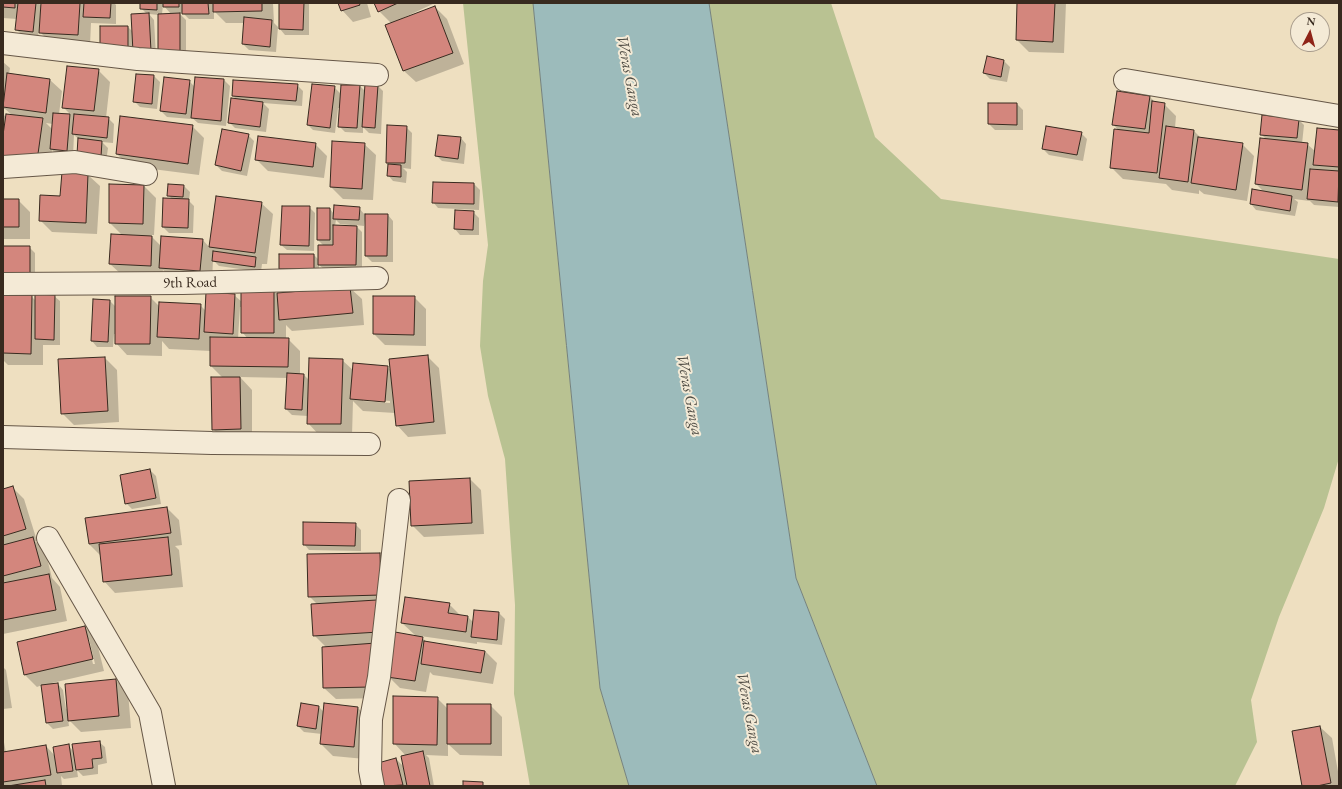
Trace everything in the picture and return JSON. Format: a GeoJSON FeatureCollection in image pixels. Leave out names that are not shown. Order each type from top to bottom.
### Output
{"type":"FeatureCollection","features":[{"type":"Feature","properties":{"kind":"street"},"geometry":{"type":"LineString","coordinates":[[3,44],[138,59],[377,75]]}},
{"type":"Feature","properties":{"kind":"street"},"geometry":{"type":"LineString","coordinates":[[1125,80],[1339,116]]}},
{"type":"Feature","properties":{"kind":"street"},"geometry":{"type":"LineString","coordinates":[[3,167],[75,162],[146,174]]}},
{"type":"Feature","properties":{"kind":"street","name":"9th Road"},"geometry":{"type":"LineString","coordinates":[[3,284],[183,283],[377,278]]}},
{"type":"Feature","properties":{"kind":"street"},"geometry":{"type":"LineString","coordinates":[[3,437],[212,443],[369,444]]}},
{"type":"Feature","properties":{"kind":"street"},"geometry":{"type":"LineString","coordinates":[[373,786],[370,770],[371,719],[378,677],[399,500]]}},
{"type":"Feature","properties":{"kind":"street"},"geometry":{"type":"LineString","coordinates":[[48,538],[150,713],[164,786]]}},
{"type":"Feature","properties":{"kind":"green space"},"geometry":{"type":"Polygon","coordinates":[[[463,3],[533,3],[600,688],[629,786],[530,786],[514,694],[515,605],[505,459],[488,396],[480,346],[483,281],[488,245],[463,3]]]}},
{"type":"Feature","properties":{"kind":"green space"},"geometry":{"type":"Polygon","coordinates":[[[709,3],[831,3],[875,137],[941,199],[1339,259],[1339,458],[1324,508],[1279,617],[1251,700],[1257,742],[1235,786],[877,786],[796,578],[709,3]]]}},
{"type":"Feature","properties":{"kind":"water","name":"Weras Ganga"},"geometry":{"type":"Polygon","coordinates":[[[533,3],[709,3],[796,578],[877,786],[629,786],[600,688],[533,3]]]}},
{"type":"Feature","properties":{"kind":"building"},"geometry":{"type":"Polygon","coordinates":[[[3,3],[15,3],[15,8],[3,7],[3,3]]]}},
{"type":"Feature","properties":{"kind":"building"},"geometry":{"type":"Polygon","coordinates":[[[18,3],[36,3],[33,32],[15,30],[18,3]]]}},
{"type":"Feature","properties":{"kind":"building"},"geometry":{"type":"Polygon","coordinates":[[[41,3],[80,3],[78,35],[39,33],[41,3]]]}},
{"type":"Feature","properties":{"kind":"building"},"geometry":{"type":"Polygon","coordinates":[[[84,3],[111,3],[110,18],[83,17],[84,3]]]}},
{"type":"Feature","properties":{"kind":"building"},"geometry":{"type":"Polygon","coordinates":[[[140,3],[157,3],[157,10],[140,9],[140,3]]]}},
{"type":"Feature","properties":{"kind":"building"},"geometry":{"type":"Polygon","coordinates":[[[163,3],[179,3],[179,7],[163,7],[163,3]]]}},
{"type":"Feature","properties":{"kind":"building"},"geometry":{"type":"Polygon","coordinates":[[[182,3],[208,3],[209,14],[182,14],[182,3]]]}},
{"type":"Feature","properties":{"kind":"building"},"geometry":{"type":"Polygon","coordinates":[[[213,3],[262,3],[262,11],[213,12],[213,3]]]}},
{"type":"Feature","properties":{"kind":"building"},"geometry":{"type":"Polygon","coordinates":[[[279,3],[304,3],[303,30],[279,29],[279,3]]]}},
{"type":"Feature","properties":{"kind":"building"},"geometry":{"type":"Polygon","coordinates":[[[338,3],[359,3],[360,5],[341,11],[338,3]]]}},
{"type":"Feature","properties":{"kind":"building"},"geometry":{"type":"Polygon","coordinates":[[[374,3],[398,3],[378,12],[374,3]]]}},
{"type":"Feature","properties":{"kind":"building"},"geometry":{"type":"Polygon","coordinates":[[[1017,3],[1055,3],[1053,42],[1016,40],[1017,3]]]}},
{"type":"Feature","properties":{"kind":"building"},"geometry":{"type":"Polygon","coordinates":[[[435,6],[453,53],[403,71],[385,25],[435,6]]]}},
{"type":"Feature","properties":{"kind":"building"},"geometry":{"type":"Polygon","coordinates":[[[149,13],[151,51],[133,52],[131,14],[149,13]]]}},
{"type":"Feature","properties":{"kind":"building"},"geometry":{"type":"Polygon","coordinates":[[[180,13],[180,52],[158,53],[158,14],[180,13]]]}},
{"type":"Feature","properties":{"kind":"building"},"geometry":{"type":"Polygon","coordinates":[[[244,17],[272,20],[270,47],[242,44],[244,17]]]}},
{"type":"Feature","properties":{"kind":"building"},"geometry":{"type":"Polygon","coordinates":[[[100,26],[128,26],[128,47],[100,47],[100,26]]]}},
{"type":"Feature","properties":{"kind":"building"},"geometry":{"type":"Polygon","coordinates":[[[987,56],[1004,60],[1001,77],[983,73],[987,56]]]}},
{"type":"Feature","properties":{"kind":"building"},"geometry":{"type":"Polygon","coordinates":[[[67,66],[99,69],[94,111],[62,108],[67,66]]]}},
{"type":"Feature","properties":{"kind":"building"},"geometry":{"type":"Polygon","coordinates":[[[7,73],[50,79],[46,113],[3,107],[7,73]]]}},
{"type":"Feature","properties":{"kind":"building"},"geometry":{"type":"Polygon","coordinates":[[[136,74],[154,75],[152,104],[133,102],[136,74]]]}},
{"type":"Feature","properties":{"kind":"building"},"geometry":{"type":"Polygon","coordinates":[[[164,77],[190,80],[186,114],[160,111],[164,77]]]}},
{"type":"Feature","properties":{"kind":"building"},"geometry":{"type":"Polygon","coordinates":[[[195,77],[224,79],[221,121],[191,118],[195,77]]]}},
{"type":"Feature","properties":{"kind":"building"},"geometry":{"type":"Polygon","coordinates":[[[233,80],[298,84],[296,101],[232,96],[233,80]]]}},
{"type":"Feature","properties":{"kind":"building"},"geometry":{"type":"Polygon","coordinates":[[[312,84],[335,86],[330,128],[307,125],[312,84]]]}},
{"type":"Feature","properties":{"kind":"building"},"geometry":{"type":"Polygon","coordinates":[[[365,84],[378,85],[375,128],[362,127],[365,84]]]}},
{"type":"Feature","properties":{"kind":"building"},"geometry":{"type":"Polygon","coordinates":[[[341,85],[360,85],[357,128],[338,127],[341,85]]]}},
{"type":"Feature","properties":{"kind":"building"},"geometry":{"type":"Polygon","coordinates":[[[1117,91],[1150,96],[1145,129],[1112,125],[1117,91]]]}},
{"type":"Feature","properties":{"kind":"building"},"geometry":{"type":"Polygon","coordinates":[[[231,98],[263,102],[260,127],[228,123],[231,98]]]}},
{"type":"Feature","properties":{"kind":"building"},"geometry":{"type":"Polygon","coordinates":[[[1152,101],[1165,103],[1157,173],[1110,168],[1114,129],[1149,133],[1152,101]]]}},
{"type":"Feature","properties":{"kind":"building"},"geometry":{"type":"Polygon","coordinates":[[[988,103],[1017,103],[1017,125],[988,124],[988,103]]]}},
{"type":"Feature","properties":{"kind":"building"},"geometry":{"type":"Polygon","coordinates":[[[53,113],[70,114],[67,151],[50,149],[53,113]]]}},
{"type":"Feature","properties":{"kind":"building"},"geometry":{"type":"Polygon","coordinates":[[[6,114],[43,118],[37,161],[3,156],[3,135],[6,114]]]}},
{"type":"Feature","properties":{"kind":"building"},"geometry":{"type":"Polygon","coordinates":[[[74,114],[109,117],[107,138],[72,134],[74,114]]]}},
{"type":"Feature","properties":{"kind":"building"},"geometry":{"type":"Polygon","coordinates":[[[1262,115],[1299,119],[1297,138],[1260,135],[1262,115]]]}},
{"type":"Feature","properties":{"kind":"building"},"geometry":{"type":"Polygon","coordinates":[[[120,116],[193,125],[188,164],[116,154],[120,116]]]}},
{"type":"Feature","properties":{"kind":"building"},"geometry":{"type":"Polygon","coordinates":[[[387,125],[407,126],[405,163],[386,163],[387,125]]]}},
{"type":"Feature","properties":{"kind":"building"},"geometry":{"type":"Polygon","coordinates":[[[1046,126],[1082,132],[1077,155],[1042,149],[1046,126]]]}},
{"type":"Feature","properties":{"kind":"building"},"geometry":{"type":"Polygon","coordinates":[[[1166,126],[1194,130],[1188,182],[1159,178],[1166,126]]]}},
{"type":"Feature","properties":{"kind":"building"},"geometry":{"type":"Polygon","coordinates":[[[1317,128],[1339,130],[1339,167],[1313,165],[1317,128]]]}},
{"type":"Feature","properties":{"kind":"building"},"geometry":{"type":"Polygon","coordinates":[[[222,129],[249,134],[241,171],[215,165],[222,129]]]}},
{"type":"Feature","properties":{"kind":"building"},"geometry":{"type":"Polygon","coordinates":[[[438,135],[461,137],[458,159],[435,156],[438,135]]]}},
{"type":"Feature","properties":{"kind":"building"},"geometry":{"type":"Polygon","coordinates":[[[258,136],[316,143],[313,167],[255,160],[258,136]]]}},
{"type":"Feature","properties":{"kind":"building"},"geometry":{"type":"Polygon","coordinates":[[[1198,137],[1243,143],[1236,190],[1191,183],[1198,137]]]}},
{"type":"Feature","properties":{"kind":"building"},"geometry":{"type":"Polygon","coordinates":[[[78,138],[102,141],[101,157],[77,154],[78,138]]]}},
{"type":"Feature","properties":{"kind":"building"},"geometry":{"type":"Polygon","coordinates":[[[1260,138],[1308,143],[1302,190],[1255,184],[1260,138]]]}},
{"type":"Feature","properties":{"kind":"building"},"geometry":{"type":"Polygon","coordinates":[[[332,141],[365,143],[362,189],[330,187],[332,141]]]}},
{"type":"Feature","properties":{"kind":"building"},"geometry":{"type":"Polygon","coordinates":[[[388,164],[401,165],[401,177],[387,176],[388,164]]]}},
{"type":"Feature","properties":{"kind":"building"},"geometry":{"type":"Polygon","coordinates":[[[1310,169],[1339,171],[1338,202],[1307,199],[1310,169]]]}},
{"type":"Feature","properties":{"kind":"building"},"geometry":{"type":"Polygon","coordinates":[[[62,172],[88,174],[86,223],[39,221],[40,195],[60,196],[62,172]]]}},
{"type":"Feature","properties":{"kind":"building"},"geometry":{"type":"Polygon","coordinates":[[[433,182],[474,183],[474,204],[432,203],[433,182]]]}},
{"type":"Feature","properties":{"kind":"building"},"geometry":{"type":"Polygon","coordinates":[[[109,184],[144,185],[143,224],[109,223],[109,184]]]}},
{"type":"Feature","properties":{"kind":"building"},"geometry":{"type":"Polygon","coordinates":[[[168,184],[184,185],[183,197],[167,196],[168,184]]]}},
{"type":"Feature","properties":{"kind":"building"},"geometry":{"type":"Polygon","coordinates":[[[1252,189],[1292,196],[1290,211],[1250,204],[1252,189]]]}},
{"type":"Feature","properties":{"kind":"building"},"geometry":{"type":"Polygon","coordinates":[[[216,196],[262,202],[255,253],[209,247],[216,196]]]}},
{"type":"Feature","properties":{"kind":"building"},"geometry":{"type":"Polygon","coordinates":[[[163,198],[189,199],[188,228],[162,227],[163,198]]]}},
{"type":"Feature","properties":{"kind":"building"},"geometry":{"type":"Polygon","coordinates":[[[3,199],[19,199],[19,227],[3,227],[3,199]]]}},
{"type":"Feature","properties":{"kind":"building"},"geometry":{"type":"Polygon","coordinates":[[[334,205],[360,207],[359,220],[333,219],[334,205]]]}},
{"type":"Feature","properties":{"kind":"building"},"geometry":{"type":"Polygon","coordinates":[[[282,206],[310,206],[309,246],[280,245],[282,206]]]}},
{"type":"Feature","properties":{"kind":"building"},"geometry":{"type":"Polygon","coordinates":[[[317,208],[330,208],[330,240],[317,240],[317,208]]]}},
{"type":"Feature","properties":{"kind":"building"},"geometry":{"type":"Polygon","coordinates":[[[455,210],[474,211],[473,230],[454,229],[455,210]]]}},
{"type":"Feature","properties":{"kind":"building"},"geometry":{"type":"Polygon","coordinates":[[[365,214],[388,214],[387,256],[365,256],[365,214]]]}},
{"type":"Feature","properties":{"kind":"building"},"geometry":{"type":"Polygon","coordinates":[[[333,225],[357,226],[356,265],[318,265],[318,245],[333,245],[333,225]]]}},
{"type":"Feature","properties":{"kind":"building"},"geometry":{"type":"Polygon","coordinates":[[[111,234],[152,236],[151,266],[109,264],[111,234]]]}},
{"type":"Feature","properties":{"kind":"building"},"geometry":{"type":"Polygon","coordinates":[[[161,236],[203,239],[200,271],[159,268],[161,236]]]}},
{"type":"Feature","properties":{"kind":"building"},"geometry":{"type":"Polygon","coordinates":[[[3,246],[30,246],[30,278],[3,278],[3,246]]]}},
{"type":"Feature","properties":{"kind":"building"},"geometry":{"type":"Polygon","coordinates":[[[213,251],[256,257],[255,267],[212,261],[213,251]]]}},
{"type":"Feature","properties":{"kind":"building"},"geometry":{"type":"Polygon","coordinates":[[[279,254],[314,254],[314,269],[279,269],[279,254]]]}},
{"type":"Feature","properties":{"kind":"building"},"geometry":{"type":"Polygon","coordinates":[[[350,287],[353,313],[279,320],[277,293],[350,287]]]}},
{"type":"Feature","properties":{"kind":"building"},"geometry":{"type":"Polygon","coordinates":[[[241,290],[274,290],[274,333],[241,333],[241,290]]]}},
{"type":"Feature","properties":{"kind":"building"},"geometry":{"type":"Polygon","coordinates":[[[206,292],[235,294],[233,334],[204,332],[206,292]]]}},
{"type":"Feature","properties":{"kind":"building"},"geometry":{"type":"Polygon","coordinates":[[[35,294],[55,295],[54,340],[35,339],[35,294]]]}},
{"type":"Feature","properties":{"kind":"building"},"geometry":{"type":"Polygon","coordinates":[[[3,295],[32,295],[31,354],[3,353],[3,295]]]}},
{"type":"Feature","properties":{"kind":"building"},"geometry":{"type":"Polygon","coordinates":[[[115,296],[151,296],[150,344],[115,344],[115,296]]]}},
{"type":"Feature","properties":{"kind":"building"},"geometry":{"type":"Polygon","coordinates":[[[373,296],[415,296],[414,335],[373,334],[373,296]]]}},
{"type":"Feature","properties":{"kind":"building"},"geometry":{"type":"Polygon","coordinates":[[[93,299],[110,300],[108,342],[91,341],[93,299]]]}},
{"type":"Feature","properties":{"kind":"building"},"geometry":{"type":"Polygon","coordinates":[[[159,302],[201,304],[199,339],[157,337],[159,302]]]}},
{"type":"Feature","properties":{"kind":"building"},"geometry":{"type":"Polygon","coordinates":[[[210,337],[289,338],[288,367],[210,366],[210,337]]]}},
{"type":"Feature","properties":{"kind":"building"},"geometry":{"type":"Polygon","coordinates":[[[428,355],[434,422],[396,426],[389,359],[428,355]]]}},
{"type":"Feature","properties":{"kind":"building"},"geometry":{"type":"Polygon","coordinates":[[[105,357],[108,411],[61,414],[58,359],[105,357]]]}},
{"type":"Feature","properties":{"kind":"building"},"geometry":{"type":"Polygon","coordinates":[[[309,358],[343,359],[341,424],[307,424],[309,358]]]}},
{"type":"Feature","properties":{"kind":"building"},"geometry":{"type":"Polygon","coordinates":[[[353,363],[388,366],[385,402],[350,399],[353,363]]]}},
{"type":"Feature","properties":{"kind":"building"},"geometry":{"type":"Polygon","coordinates":[[[287,373],[304,374],[302,410],[285,409],[287,373]]]}},
{"type":"Feature","properties":{"kind":"building"},"geometry":{"type":"Polygon","coordinates":[[[211,377],[240,377],[241,429],[212,430],[211,377]]]}},
{"type":"Feature","properties":{"kind":"building"},"geometry":{"type":"Polygon","coordinates":[[[150,469],[156,498],[125,504],[120,475],[150,469]]]}},
{"type":"Feature","properties":{"kind":"building"},"geometry":{"type":"Polygon","coordinates":[[[470,478],[472,523],[411,526],[409,481],[470,478]]]}},
{"type":"Feature","properties":{"kind":"building"},"geometry":{"type":"Polygon","coordinates":[[[13,486],[26,529],[3,536],[3,489],[13,486]]]}},
{"type":"Feature","properties":{"kind":"building"},"geometry":{"type":"Polygon","coordinates":[[[167,507],[171,533],[89,544],[85,518],[167,507]]]}},
{"type":"Feature","properties":{"kind":"building"},"geometry":{"type":"Polygon","coordinates":[[[303,522],[356,523],[355,546],[303,545],[303,522]]]}},
{"type":"Feature","properties":{"kind":"building"},"geometry":{"type":"Polygon","coordinates":[[[33,537],[41,566],[3,576],[3,545],[33,537]]]}},
{"type":"Feature","properties":{"kind":"building"},"geometry":{"type":"Polygon","coordinates":[[[168,537],[172,575],[103,582],[99,544],[168,537]]]}},
{"type":"Feature","properties":{"kind":"building"},"geometry":{"type":"Polygon","coordinates":[[[380,553],[381,595],[308,597],[307,554],[380,553]]]}},
{"type":"Feature","properties":{"kind":"building"},"geometry":{"type":"Polygon","coordinates":[[[49,574],[56,610],[3,620],[3,583],[49,574]]]}},
{"type":"Feature","properties":{"kind":"building"},"geometry":{"type":"Polygon","coordinates":[[[405,597],[450,603],[448,613],[468,616],[466,632],[401,623],[405,597]]]}},
{"type":"Feature","properties":{"kind":"building"},"geometry":{"type":"Polygon","coordinates":[[[377,600],[379,632],[313,636],[311,604],[377,600]]]}},
{"type":"Feature","properties":{"kind":"building"},"geometry":{"type":"Polygon","coordinates":[[[474,610],[499,612],[497,640],[471,637],[474,610]]]}},
{"type":"Feature","properties":{"kind":"building"},"geometry":{"type":"Polygon","coordinates":[[[85,626],[93,659],[24,675],[17,642],[85,626]]]}},
{"type":"Feature","properties":{"kind":"building"},"geometry":{"type":"Polygon","coordinates":[[[395,632],[423,637],[415,681],[387,677],[395,632]]]}},
{"type":"Feature","properties":{"kind":"building"},"geometry":{"type":"Polygon","coordinates":[[[424,641],[485,651],[481,673],[421,664],[424,641]]]}},
{"type":"Feature","properties":{"kind":"building"},"geometry":{"type":"Polygon","coordinates":[[[376,643],[370,687],[323,688],[322,647],[376,643]]]}},
{"type":"Feature","properties":{"kind":"building"},"geometry":{"type":"Polygon","coordinates":[[[116,679],[119,716],[68,721],[65,684],[116,679]]]}},
{"type":"Feature","properties":{"kind":"building"},"geometry":{"type":"Polygon","coordinates":[[[58,683],[63,721],[46,723],[41,685],[58,683]]]}},
{"type":"Feature","properties":{"kind":"building"},"geometry":{"type":"Polygon","coordinates":[[[393,696],[438,697],[437,745],[393,744],[393,696]]]}},
{"type":"Feature","properties":{"kind":"building"},"geometry":{"type":"Polygon","coordinates":[[[301,703],[319,706],[316,729],[297,726],[301,703]]]}},
{"type":"Feature","properties":{"kind":"building"},"geometry":{"type":"Polygon","coordinates":[[[324,703],[358,707],[354,747],[320,744],[324,703]]]}},
{"type":"Feature","properties":{"kind":"building"},"geometry":{"type":"Polygon","coordinates":[[[447,704],[491,704],[491,744],[447,744],[447,704]]]}},
{"type":"Feature","properties":{"kind":"building"},"geometry":{"type":"Polygon","coordinates":[[[1320,726],[1331,783],[1317,786],[1302,786],[1292,731],[1320,726]]]}},
{"type":"Feature","properties":{"kind":"building"},"geometry":{"type":"Polygon","coordinates":[[[100,741],[102,758],[92,759],[93,768],[76,770],[72,744],[100,741]]]}},
{"type":"Feature","properties":{"kind":"building"},"geometry":{"type":"Polygon","coordinates":[[[69,744],[73,771],[57,773],[53,747],[69,744]]]}},
{"type":"Feature","properties":{"kind":"building"},"geometry":{"type":"Polygon","coordinates":[[[46,745],[51,775],[3,782],[3,752],[46,745]]]}},
{"type":"Feature","properties":{"kind":"building"},"geometry":{"type":"Polygon","coordinates":[[[423,751],[430,786],[407,786],[401,756],[423,751]]]}},
{"type":"Feature","properties":{"kind":"building"},"geometry":{"type":"Polygon","coordinates":[[[396,758],[403,785],[384,786],[378,763],[396,758]]]}},
{"type":"Feature","properties":{"kind":"building"},"geometry":{"type":"Polygon","coordinates":[[[45,780],[46,786],[8,786],[45,780]]]}},
{"type":"Feature","properties":{"kind":"building"},"geometry":{"type":"Polygon","coordinates":[[[463,781],[483,782],[483,786],[463,786],[463,781]]]}}]}
